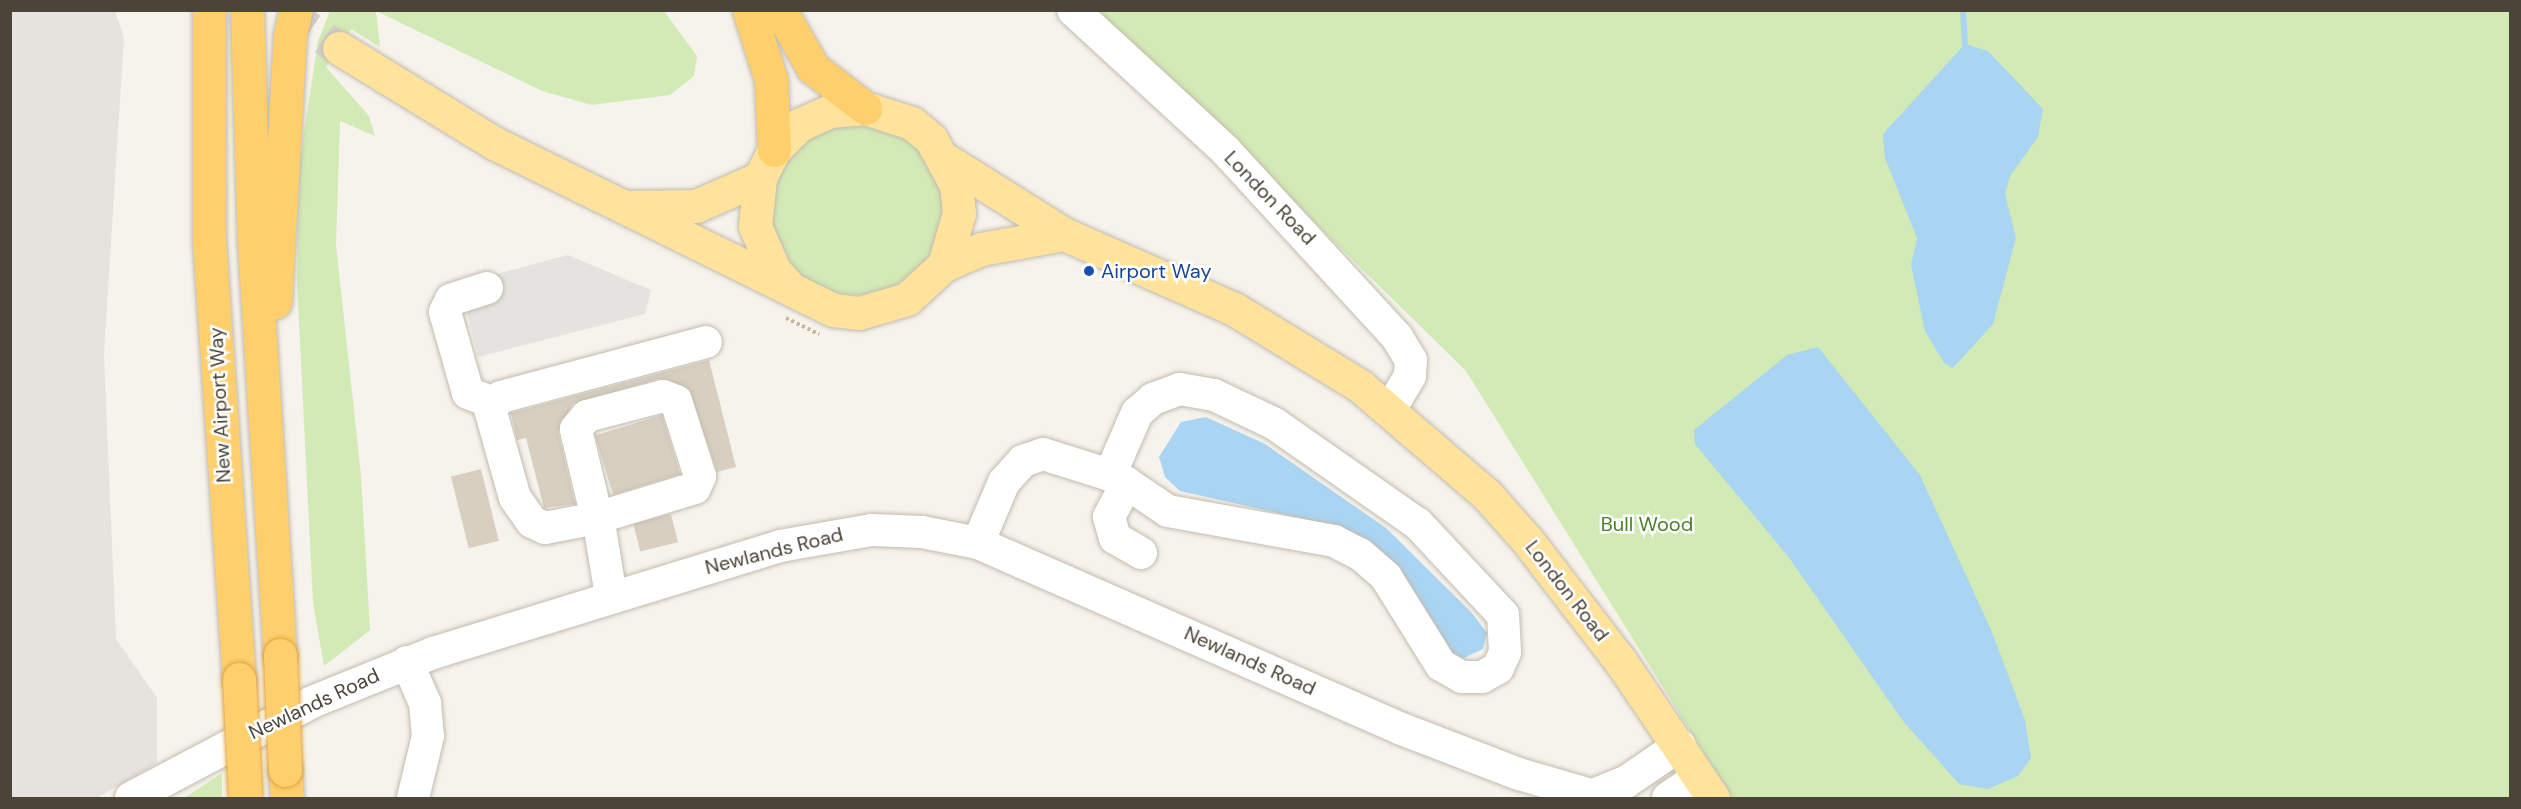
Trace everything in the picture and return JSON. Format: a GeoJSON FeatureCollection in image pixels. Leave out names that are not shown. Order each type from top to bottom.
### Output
{"type":"FeatureCollection","features":[{"type":"Feature","properties":{"kind":"highway"},"geometry":{"type":"LineString","coordinates":[[186,10],[209,134]]}},
{"type":"Feature","properties":{"kind":"highway","name":"New Airport Way"},"geometry":{"type":"LineString","coordinates":[[209,10],[209,134],[217,396],[239,679],[245,796]]}},
{"type":"Feature","properties":{"kind":"highway"},"geometry":{"type":"LineString","coordinates":[[247,10],[254,244],[286,784]]}},
{"type":"Feature","properties":{"kind":"highway"},"geometry":{"type":"LineString","coordinates":[[267,444],[290,35],[296,10]]}},
{"type":"Feature","properties":{"kind":"highway"},"geometry":{"type":"LineString","coordinates":[[749,10],[771,80],[767,164]]}},
{"type":"Feature","properties":{"kind":"highway"},"geometry":{"type":"LineString","coordinates":[[780,10],[813,68],[865,108]]}},
{"type":"Feature","properties":{"kind":"main road"},"geometry":{"type":"LineString","coordinates":[[339,48],[494,143],[629,207],[834,310],[859,313],[907,299],[944,265],[988,247],[1064,234]]}},
{"type":"Feature","properties":{"kind":"main road"},"geometry":{"type":"LineString","coordinates":[[629,207],[696,206],[767,164],[799,126],[830,111],[865,108],[912,123],[946,160],[960,213],[944,265]]}},
{"type":"Feature","properties":{"kind":"main road","name":"London Road"},"geometry":{"type":"LineString","coordinates":[[946,160],[1064,234],[1234,309],[1360,386],[1487,495],[1527,540],[1680,745],[1706,788]]}},
{"type":"Feature","properties":{"kind":"main road"},"geometry":{"type":"LineString","coordinates":[[767,164],[755,226],[774,270],[790,288]]}},
{"type":"Feature","properties":{"kind":"street","name":"London Road"},"geometry":{"type":"LineString","coordinates":[[1073,10],[1225,150],[1397,337],[1411,360],[1410,376],[1389,411]]}},
{"type":"Feature","properties":{"kind":"street"},"geometry":{"type":"LineString","coordinates":[[488,288],[451,300],[446,312],[468,393],[492,402],[706,342]]}},
{"type":"Feature","properties":{"kind":"street"},"geometry":{"type":"LineString","coordinates":[[978,543],[1004,482],[1023,461],[1043,454],[1118,479],[1168,511],[1334,541],[1360,554],[1386,577],[1441,665],[1462,677],[1482,677],[1498,668],[1505,652],[1503,615],[1418,524],[1273,423],[1214,395],[1180,389],[1153,399],[1137,413],[1118,479],[1109,517],[1115,538],[1141,553]]}},
{"type":"Feature","properties":{"kind":"street"},"geometry":{"type":"LineString","coordinates":[[492,402],[490,409],[522,512],[545,528],[597,518],[684,494],[699,483],[676,401],[663,396],[579,421],[577,434],[597,518],[611,596]]}},
{"type":"Feature","properties":{"kind":"street","name":"Newlands Road"},"geometry":{"type":"LineString","coordinates":[[131,798],[312,702],[407,662],[611,596],[826,535],[922,532],[978,543],[1400,728],[1519,774],[1597,797],[1626,782],[1680,745]]}},
{"type":"Feature","properties":{"kind":"street"},"geometry":{"type":"LineString","coordinates":[[407,662],[424,703],[429,736],[413,798]]}},
{"type":"Feature","properties":{"kind":"street"},"geometry":{"type":"LineString","coordinates":[[1668,798],[1706,788]]}},
{"type":"Feature","properties":{"kind":"shaded area"},"geometry":{"type":"Polygon","coordinates":[[[10,11],[115,11],[124,37],[104,354],[116,639],[157,698],[157,763],[97,798],[11,798],[10,11]]]}},
{"type":"Feature","properties":{"kind":"shaded area"},"geometry":{"type":"Polygon","coordinates":[[[568,255],[651,290],[645,314],[478,357],[460,284],[568,255]]]}},
{"type":"Feature","properties":{"kind":"green space"},"geometry":{"type":"Polygon","coordinates":[[[330,11],[376,11],[380,47],[351,29],[326,67],[369,116],[375,136],[340,121],[336,245],[361,475],[370,630],[324,666],[313,603],[297,282],[299,166],[318,41],[330,11]]]}},
{"type":"Feature","properties":{"kind":"green space"},"geometry":{"type":"Polygon","coordinates":[[[376,11],[664,11],[697,56],[694,76],[670,95],[592,105],[542,91],[376,11]]]}},
{"type":"Feature","properties":{"kind":"green space","name":"Bull Wood"},"geometry":{"type":"Polygon","coordinates":[[[1099,11],[2510,11],[2510,798],[1732,798],[1466,371],[1099,11]]]}},
{"type":"Feature","properties":{"kind":"green space"},"geometry":{"type":"Polygon","coordinates":[[[856,121],[889,128],[918,146],[936,175],[943,208],[936,241],[918,270],[889,288],[856,295],[823,288],[794,270],[776,241],[769,208],[776,175],[794,146],[823,128],[856,121]]]}},
{"type":"Feature","properties":{"kind":"green space"},"geometry":{"type":"Polygon","coordinates":[[[222,773],[222,798],[184,798],[222,773]]]}},
{"type":"Feature","properties":{"kind":"water"},"geometry":{"type":"Polygon","coordinates":[[[1965,44],[1988,51],[2043,109],[2038,137],[2010,176],[2005,194],[2016,238],[1993,324],[1953,368],[1944,363],[1925,331],[1911,265],[1917,238],[1885,158],[1883,134],[1965,44]]]}},
{"type":"Feature","properties":{"kind":"water"},"geometry":{"type":"Polygon","coordinates":[[[1818,347],[1920,475],[1992,632],[2025,720],[2031,758],[2018,776],[1988,789],[1959,784],[1903,721],[1790,559],[1695,444],[1694,430],[1787,355],[1818,347]]]}},
{"type":"Feature","properties":{"kind":"water"},"geometry":{"type":"Polygon","coordinates":[[[1206,417],[1265,444],[1386,528],[1471,612],[1487,633],[1483,649],[1462,659],[1445,648],[1327,524],[1180,491],[1165,477],[1159,457],[1181,422],[1206,417]]]}},
{"type":"Feature","properties":{"kind":"building"},"geometry":{"type":"Polygon","coordinates":[[[709,360],[736,467],[717,472],[689,389],[658,379],[573,404],[558,432],[575,504],[544,508],[526,438],[517,440],[511,413],[709,360]]]}},
{"type":"Feature","properties":{"kind":"building"},"geometry":{"type":"Polygon","coordinates":[[[662,415],[680,474],[613,495],[595,435],[662,415]]]}},
{"type":"Feature","properties":{"kind":"building"},"geometry":{"type":"Polygon","coordinates":[[[481,469],[499,541],[469,548],[451,476],[481,469]]]}},
{"type":"Feature","properties":{"kind":"building"},"geometry":{"type":"Polygon","coordinates":[[[671,514],[678,542],[640,552],[633,523],[671,514]]]}},
{"type":"Feature","properties":{"kind":"waterway"},"geometry":{"type":"LineString","coordinates":[[1963,10],[1965,44]]}},
{"type":"Feature","properties":{"kind":"tunnel"},"geometry":{"type":"LineString","coordinates":[[284,10],[339,48]]}},
{"type":"Feature","properties":{"kind":"place","name":"Airport Way"},"geometry":{"type":"Point","coordinates":[1089,271]}}]}
